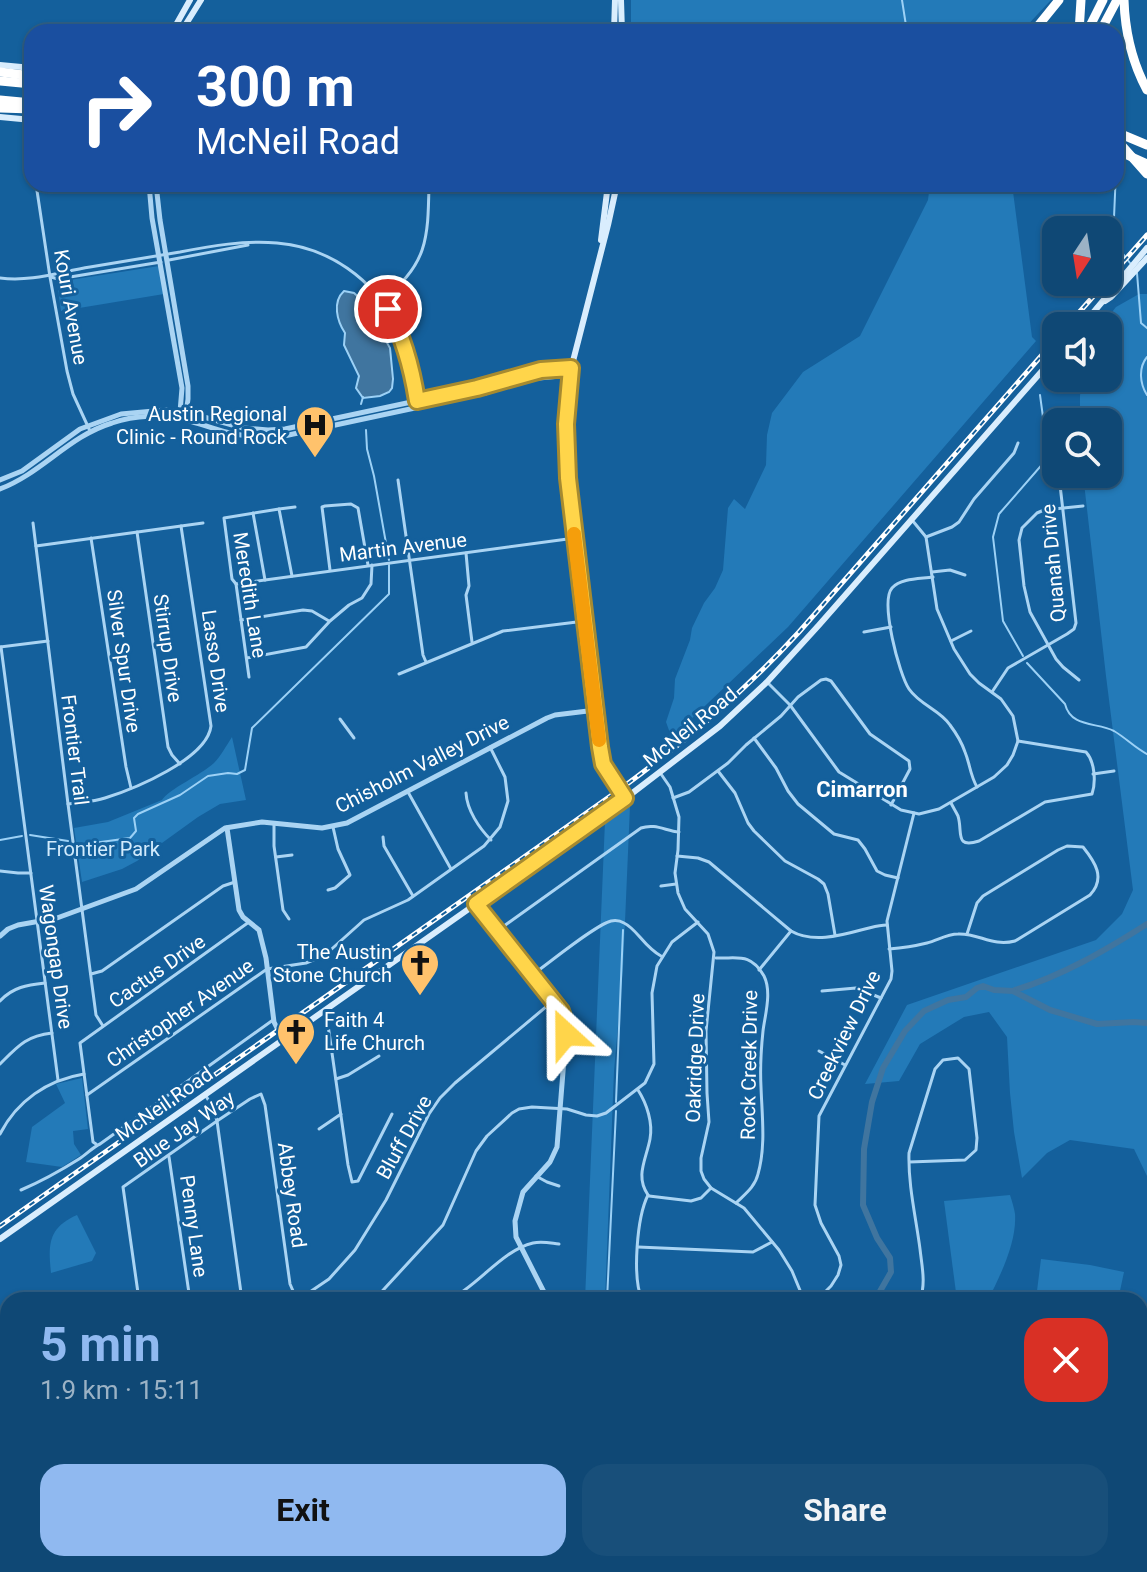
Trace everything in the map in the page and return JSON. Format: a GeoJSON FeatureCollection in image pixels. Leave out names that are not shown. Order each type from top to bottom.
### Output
{"type":"FeatureCollection","features":[{"type":"Feature","properties":{"kind":"highway"},"geometry":{"type":"LineString","coordinates":[[1040,24],[1059,0]]}},
{"type":"Feature","properties":{"kind":"highway"},"geometry":{"type":"LineString","coordinates":[[1080,24],[1081,0]]}},
{"type":"Feature","properties":{"kind":"highway"},"geometry":{"type":"LineString","coordinates":[[1091,24],[1103,0]]}},
{"type":"Feature","properties":{"kind":"highway"},"geometry":{"type":"LineString","coordinates":[[1104,24],[1117,0]]}},
{"type":"Feature","properties":{"kind":"highway"},"geometry":{"type":"LineString","coordinates":[[1124,0],[1130,47],[1147,90]]}},
{"type":"Feature","properties":{"kind":"highway"},"geometry":{"type":"LineString","coordinates":[[0,72],[24,75]]}},
{"type":"Feature","properties":{"kind":"highway"},"geometry":{"type":"LineString","coordinates":[[0,81],[24,83]]}},
{"type":"Feature","properties":{"kind":"highway"},"geometry":{"type":"LineString","coordinates":[[0,100],[24,102]]}},
{"type":"Feature","properties":{"kind":"highway"},"geometry":{"type":"LineString","coordinates":[[0,108],[24,109]]}},
{"type":"Feature","properties":{"kind":"highway"},"geometry":{"type":"LineString","coordinates":[[1124,135],[1147,145]]}},
{"type":"Feature","properties":{"kind":"highway"},"geometry":{"type":"LineString","coordinates":[[1124,148],[1147,174]]}},
{"type":"Feature","properties":{"kind":"highway"},"geometry":{"type":"LineString","coordinates":[[1124,154],[1147,164]]}},
{"type":"Feature","properties":{"kind":"main road"},"geometry":{"type":"LineString","coordinates":[[181,23],[190,0]]}},
{"type":"Feature","properties":{"kind":"main road"},"geometry":{"type":"LineString","coordinates":[[181,23],[201,0]]}},
{"type":"Feature","properties":{"kind":"main road"},"geometry":{"type":"LineString","coordinates":[[614,24],[615,0]]}},
{"type":"Feature","properties":{"kind":"main road"},"geometry":{"type":"LineString","coordinates":[[621,0],[622,24]]}},
{"type":"Feature","properties":{"kind":"main road"},"geometry":{"type":"LineString","coordinates":[[0,65],[24,67]]}},
{"type":"Feature","properties":{"kind":"main road"},"geometry":{"type":"LineString","coordinates":[[0,117],[24,119]]}},
{"type":"Feature","properties":{"kind":"main road"},"geometry":{"type":"LineString","coordinates":[[600,252],[607,192]]}},
{"type":"Feature","properties":{"kind":"main road"},"geometry":{"type":"LineString","coordinates":[[615,192],[570,372],[566,437],[575,538],[603,764],[623,800]]}},
{"type":"Feature","properties":{"kind":"main road"},"geometry":{"type":"LineString","coordinates":[[1094,312],[1147,248]]}},
{"type":"Feature","properties":{"kind":"main road"},"geometry":{"type":"LineString","coordinates":[[1102,303],[1147,258]]}},
{"type":"Feature","properties":{"kind":"main road","name":"McNeil Road"},"geometry":{"type":"LineString","coordinates":[[0,1239],[661,773],[720,726],[767,682],[1042,371]]}},
{"type":"Feature","properties":{"kind":"street","name":"Kouri Avenue"},"geometry":{"type":"LineString","coordinates":[[37,192],[70,384],[89,428]]}},
{"type":"Feature","properties":{"kind":"street"},"geometry":{"type":"LineString","coordinates":[[151,192],[182,388],[182,415]]}},
{"type":"Feature","properties":{"kind":"street"},"geometry":{"type":"LineString","coordinates":[[157,192],[163,258]]}},
{"type":"Feature","properties":{"kind":"street"},"geometry":{"type":"LineString","coordinates":[[382,300],[404,280],[420,256],[428,226],[429,192]]}},
{"type":"Feature","properties":{"kind":"street"},"geometry":{"type":"LineString","coordinates":[[0,278],[50,277],[72,270],[163,258],[233,243],[295,245],[345,266],[382,300],[402,337],[417,404]]}},
{"type":"Feature","properties":{"kind":"street"},"geometry":{"type":"LineString","coordinates":[[417,404],[527,373],[554,368],[570,372]]}},
{"type":"Feature","properties":{"kind":"street"},"geometry":{"type":"LineString","coordinates":[[0,480],[22,471],[69,435],[110,417],[137,411],[165,410],[233,426],[268,430],[485,393],[570,372]]}},
{"type":"Feature","properties":{"kind":"street"},"geometry":{"type":"LineString","coordinates":[[505,386],[510,380],[527,373]]}},
{"type":"Feature","properties":{"kind":"street"},"geometry":{"type":"LineString","coordinates":[[0,489],[26,476],[89,428]]}},
{"type":"Feature","properties":{"kind":"street"},"geometry":{"type":"LineString","coordinates":[[926,537],[959,522],[974,499],[1014,453],[1018,443]]}},
{"type":"Feature","properties":{"kind":"street"},"geometry":{"type":"LineString","coordinates":[[398,480],[426,662]]}},
{"type":"Feature","properties":{"kind":"street","name":"Quanah Drive"},"geometry":{"type":"LineString","coordinates":[[992,692],[1008,668],[1074,629],[1076,623],[1060,488]]}},
{"type":"Feature","properties":{"kind":"street"},"geometry":{"type":"LineString","coordinates":[[247,658],[306,647],[330,621],[362,598],[371,584],[370,565],[359,511],[349,503],[322,507],[330,570]]}},
{"type":"Feature","properties":{"kind":"street"},"geometry":{"type":"LineString","coordinates":[[1079,680],[1063,667],[1030,612],[1019,536],[1022,528],[1037,513],[1083,506]]}},
{"type":"Feature","properties":{"kind":"street"},"geometry":{"type":"LineString","coordinates":[[265,580],[253,513],[295,507]]}},
{"type":"Feature","properties":{"kind":"street"},"geometry":{"type":"LineString","coordinates":[[279,509],[292,576]]}},
{"type":"Feature","properties":{"kind":"street","name":"Meredith Lane"},"geometry":{"type":"LineString","coordinates":[[249,677],[224,518],[253,513]]}},
{"type":"Feature","properties":{"kind":"street"},"geometry":{"type":"LineString","coordinates":[[767,682],[790,705],[839,772],[901,810],[933,812],[977,787],[1007,765],[1018,741],[1011,710],[970,674],[957,654],[937,609],[926,537],[912,520]]}},
{"type":"Feature","properties":{"kind":"street","name":"Frontier Trail"},"geometry":{"type":"LineString","coordinates":[[33,523],[96,1015],[103,1026]]}},
{"type":"Feature","properties":{"kind":"street"},"geometry":{"type":"LineString","coordinates":[[36,546],[203,523]]}},
{"type":"Feature","properties":{"kind":"street","name":"Lasso Drive"},"geometry":{"type":"LineString","coordinates":[[68,804],[103,799],[164,774],[180,764],[208,737],[211,729],[181,526]]}},
{"type":"Feature","properties":{"kind":"street","name":"Stirrup Drive"},"geometry":{"type":"LineString","coordinates":[[137,532],[168,747],[180,764]]}},
{"type":"Feature","properties":{"kind":"street","name":"Silver Spur Drive"},"geometry":{"type":"LineString","coordinates":[[91,538],[131,788]]}},
{"type":"Feature","properties":{"kind":"street","name":"Martin Avenue"},"geometry":{"type":"LineString","coordinates":[[236,584],[575,538]]}},
{"type":"Feature","properties":{"kind":"street"},"geometry":{"type":"LineString","coordinates":[[466,553],[469,586],[466,595],[472,642]]}},
{"type":"Feature","properties":{"kind":"street"},"geometry":{"type":"LineString","coordinates":[[965,575],[950,570],[903,582],[889,592],[888,601],[899,670],[918,700],[950,725],[965,750],[969,771],[977,787]]}},
{"type":"Feature","properties":{"kind":"street"},"geometry":{"type":"LineString","coordinates":[[241,620],[303,610],[312,611],[330,621]]}},
{"type":"Feature","properties":{"kind":"street"},"geometry":{"type":"LineString","coordinates":[[399,674],[509,629],[585,621]]}},
{"type":"Feature","properties":{"kind":"street"},"geometry":{"type":"LineString","coordinates":[[864,632],[891,627]]}},
{"type":"Feature","properties":{"kind":"street"},"geometry":{"type":"LineString","coordinates":[[951,641],[971,631]]}},
{"type":"Feature","properties":{"kind":"street"},"geometry":{"type":"LineString","coordinates":[[0,647],[48,641]]}},
{"type":"Feature","properties":{"kind":"street","name":"Wagongap Drive"},"geometry":{"type":"LineString","coordinates":[[0,647],[58,1080]]}},
{"type":"Feature","properties":{"kind":"street"},"geometry":{"type":"LineString","coordinates":[[673,798],[686,794],[718,771],[781,716],[798,697],[826,679],[831,681],[866,730],[909,761],[910,769],[891,805]]}},
{"type":"Feature","properties":{"kind":"street","name":"Chisholm Valley Drive"},"geometry":{"type":"LineString","coordinates":[[0,936],[13,927],[57,918],[141,886],[227,828],[262,822],[333,827],[353,821],[547,718],[596,710]]}},
{"type":"Feature","properties":{"kind":"street"},"geometry":{"type":"LineString","coordinates":[[340,719],[354,738]]}},
{"type":"Feature","properties":{"kind":"street"},"geometry":{"type":"LineString","coordinates":[[754,738],[798,804],[834,834],[858,840],[877,871],[898,878]]}},
{"type":"Feature","properties":{"kind":"street"},"geometry":{"type":"LineString","coordinates":[[951,803],[962,840],[975,843],[1045,802],[1092,794],[1091,759],[1086,752],[1018,741]]}},
{"type":"Feature","properties":{"kind":"street"},"geometry":{"type":"LineString","coordinates":[[466,793],[467,803],[479,826],[491,840],[503,822],[508,795],[503,771],[490,747]]}},
{"type":"Feature","properties":{"kind":"street"},"geometry":{"type":"LineString","coordinates":[[718,771],[735,793],[754,831],[785,861],[824,884],[835,935]]}},
{"type":"Feature","properties":{"kind":"street"},"geometry":{"type":"LineString","coordinates":[[1093,774],[1114,771]]}},
{"type":"Feature","properties":{"kind":"street"},"geometry":{"type":"LineString","coordinates":[[661,773],[669,784],[679,817],[676,884],[682,904],[711,942],[715,958]]}},
{"type":"Feature","properties":{"kind":"street"},"geometry":{"type":"LineString","coordinates":[[408,791],[451,869]]}},
{"type":"Feature","properties":{"kind":"street","name":"Creekview Drive"},"geometry":{"type":"LineString","coordinates":[[825,1292],[836,1280],[840,1270],[839,1256],[819,1217],[815,1199],[819,1116],[892,975],[887,925],[914,813]]}},
{"type":"Feature","properties":{"kind":"street"},"geometry":{"type":"LineString","coordinates":[[274,823],[283,910],[289,919]]}},
{"type":"Feature","properties":{"kind":"street"},"geometry":{"type":"LineString","coordinates":[[497,931],[641,828],[653,826],[679,832]]}},
{"type":"Feature","properties":{"kind":"street"},"geometry":{"type":"LineString","coordinates":[[328,890],[350,875],[338,849],[333,827]]}},
{"type":"Feature","properties":{"kind":"street"},"geometry":{"type":"LineString","coordinates":[[227,828],[240,912],[259,930],[276,1026],[283,1040]]}},
{"type":"Feature","properties":{"kind":"street"},"geometry":{"type":"LineString","coordinates":[[383,837],[384,846],[413,896]]}},
{"type":"Feature","properties":{"kind":"street","name":"Christopher Avenue"},"geometry":{"type":"LineString","coordinates":[[87,1095],[267,969],[320,958],[364,920],[413,896],[491,840]]}},
{"type":"Feature","properties":{"kind":"street"},"geometry":{"type":"LineString","coordinates":[[889,949],[967,934],[995,943],[1015,941],[1090,895],[1098,885],[1097,866],[1083,847],[1067,846],[1058,850],[983,896],[977,903],[967,934]]}},
{"type":"Feature","properties":{"kind":"street"},"geometry":{"type":"LineString","coordinates":[[276,857],[292,855]]}},
{"type":"Feature","properties":{"kind":"street"},"geometry":{"type":"LineString","coordinates":[[677,856],[709,862],[791,931],[808,938],[887,925]]}},
{"type":"Feature","properties":{"kind":"street"},"geometry":{"type":"LineString","coordinates":[[0,871],[31,873]]}},
{"type":"Feature","properties":{"kind":"street"},"geometry":{"type":"LineString","coordinates":[[91,974],[102,971],[223,886],[235,882]]}},
{"type":"Feature","properties":{"kind":"street"},"geometry":{"type":"LineString","coordinates":[[661,886],[676,884]]}},
{"type":"Feature","properties":{"kind":"street"},"geometry":{"type":"LineString","coordinates":[[476,904],[561,1011],[566,1028],[555,1153],[523,1192],[516,1215],[515,1231],[544,1292]]}},
{"type":"Feature","properties":{"kind":"street"},"geometry":{"type":"LineString","coordinates":[[532,975],[586,936],[613,921],[622,921],[650,949],[662,956]]}},
{"type":"Feature","properties":{"kind":"street","name":"Cactus Drive"},"geometry":{"type":"LineString","coordinates":[[84,1074],[80,1043],[249,922]]}},
{"type":"Feature","properties":{"kind":"street"},"geometry":{"type":"LineString","coordinates":[[381,1292],[443,1225],[473,1157],[487,1136],[519,1109],[560,1109],[597,1116],[638,1090],[649,1078],[654,1064],[652,993],[655,971],[672,942],[698,922]]}},
{"type":"Feature","properties":{"kind":"street"},"geometry":{"type":"LineString","coordinates":[[759,970],[791,931]]}},
{"type":"Feature","properties":{"kind":"street","name":"Rock Creek Drive"},"geometry":{"type":"LineString","coordinates":[[715,958],[741,957],[759,970],[768,991],[763,1034],[760,1168],[752,1188],[736,1203]]}},
{"type":"Feature","properties":{"kind":"street","name":"Oakridge Drive"},"geometry":{"type":"LineString","coordinates":[[711,1188],[704,1179],[700,1162],[709,1122],[706,1031],[715,958]]}},
{"type":"Feature","properties":{"kind":"street"},"geometry":{"type":"LineString","coordinates":[[0,1001],[19,987],[45,983]]}},
{"type":"Feature","properties":{"kind":"street"},"geometry":{"type":"LineString","coordinates":[[822,991],[856,988],[881,998]]}},
{"type":"Feature","properties":{"kind":"street","name":"Bluff Drive"},"geometry":{"type":"LineString","coordinates":[[310,1292],[329,1279],[355,1250],[386,1200],[440,1098],[553,1001]]}},
{"type":"Feature","properties":{"kind":"street"},"geometry":{"type":"LineString","coordinates":[[272,1005],[276,1026]]}},
{"type":"Feature","properties":{"kind":"street"},"geometry":{"type":"LineString","coordinates":[[325,1010],[350,1180],[354,1183],[358,1181],[392,1114]]}},
{"type":"Feature","properties":{"kind":"street"},"geometry":{"type":"LineString","coordinates":[[21,1190],[52,1177],[262,1028],[276,1026]]}},
{"type":"Feature","properties":{"kind":"street"},"geometry":{"type":"LineString","coordinates":[[0,1064],[25,1040],[52,1033]]}},
{"type":"Feature","properties":{"kind":"street"},"geometry":{"type":"LineString","coordinates":[[819,1051],[845,1065]]}},
{"type":"Feature","properties":{"kind":"street"},"geometry":{"type":"LineString","coordinates":[[336,1079],[379,1056]]}},
{"type":"Feature","properties":{"kind":"street"},"geometry":{"type":"LineString","coordinates":[[909,1162],[965,1160],[976,1150],[969,1069],[958,1058],[943,1060],[935,1069],[910,1147],[909,1162],[924,1275],[923,1292]]}},
{"type":"Feature","properties":{"kind":"street"},"geometry":{"type":"LineString","coordinates":[[0,1134],[6,1122],[39,1090],[58,1080],[84,1074],[93,1142],[96,1144]]}},
{"type":"Feature","properties":{"kind":"street"},"geometry":{"type":"LineString","coordinates":[[638,1090],[647,1105],[651,1135],[641,1172],[643,1187],[648,1195]]}},
{"type":"Feature","properties":{"kind":"street","name":"Abbey Road"},"geometry":{"type":"LineString","coordinates":[[261,1094],[290,1284],[294,1292]]}},
{"type":"Feature","properties":{"kind":"street","name":"Blue Jay Way"},"geometry":{"type":"LineString","coordinates":[[138,1292],[123,1187],[261,1094]]}},
{"type":"Feature","properties":{"kind":"street"},"geometry":{"type":"LineString","coordinates":[[204,1095],[217,1121],[241,1292]]}},
{"type":"Feature","properties":{"kind":"street"},"geometry":{"type":"LineString","coordinates":[[319,1129],[341,1114]]}},
{"type":"Feature","properties":{"kind":"street","name":"Penny Lane"},"geometry":{"type":"LineString","coordinates":[[169,1157],[189,1292]]}},
{"type":"Feature","properties":{"kind":"street"},"geometry":{"type":"LineString","coordinates":[[536,1176],[559,1186]]}},
{"type":"Feature","properties":{"kind":"street"},"geometry":{"type":"LineString","coordinates":[[648,1195],[691,1201],[701,1198],[711,1188],[736,1203],[748,1212],[772,1242],[792,1271],[801,1292]]}},
{"type":"Feature","properties":{"kind":"street"},"geometry":{"type":"LineString","coordinates":[[640,1292],[637,1281],[640,1212],[648,1195]]}},
{"type":"Feature","properties":{"kind":"street"},"geometry":{"type":"LineString","coordinates":[[463,1292],[522,1248],[537,1242],[559,1244]]}},
{"type":"Feature","properties":{"kind":"street"},"geometry":{"type":"LineString","coordinates":[[638,1247],[753,1252],[772,1242]]}},
{"type":"Feature","properties":{"kind":"green space"},"geometry":{"type":"Polygon","coordinates":[[[631,0],[1051,0],[1028,24],[631,24],[631,0]]]}},
{"type":"Feature","properties":{"kind":"green space"},"geometry":{"type":"Polygon","coordinates":[[[929,192],[1013,192],[1032,337],[1036,341],[788,627],[666,743],[670,733],[666,722],[674,698],[675,679],[692,628],[723,570],[728,508],[734,499],[745,509],[766,465],[767,435],[772,413],[803,372],[860,336],[928,200],[929,192]]]}},
{"type":"Feature","properties":{"kind":"green space"},"geometry":{"type":"Polygon","coordinates":[[[159,266],[164,294],[61,311],[57,282],[159,266]]]}},
{"type":"Feature","properties":{"kind":"green space"},"geometry":{"type":"Polygon","coordinates":[[[1139,294],[1147,294],[1147,1176],[1134,1149],[1070,1140],[1047,1153],[1022,1178],[1014,1132],[1007,1037],[989,1012],[964,1017],[920,1044],[899,1081],[865,1084],[907,1005],[1096,940],[1122,914],[1133,890],[1085,488],[1122,488],[1122,408],[1080,408],[1080,392],[1122,392],[1122,312],[1112,312],[1139,294]]]}},
{"type":"Feature","properties":{"kind":"green space","name":"Frontier Park"},"geometry":{"type":"Polygon","coordinates":[[[232,737],[246,800],[220,804],[137,861],[82,882],[74,828],[108,822],[162,800],[214,763],[232,737]]]}},
{"type":"Feature","properties":{"kind":"green space"},"geometry":{"type":"Polygon","coordinates":[[[630,806],[623,968],[614,1071],[605,1292],[585,1292],[605,821],[630,806]]]}},
{"type":"Feature","properties":{"kind":"green space"},"geometry":{"type":"Polygon","coordinates":[[[82,1078],[88,1129],[73,1131],[74,1144],[81,1155],[62,1167],[26,1162],[32,1127],[65,1103],[56,1084],[82,1078]]]}},
{"type":"Feature","properties":{"kind":"green space"},"geometry":{"type":"Polygon","coordinates":[[[1010,1195],[1015,1214],[1013,1236],[992,1292],[956,1292],[944,1201],[1010,1195]]]}},
{"type":"Feature","properties":{"kind":"green space"},"geometry":{"type":"Polygon","coordinates":[[[77,1215],[96,1253],[92,1261],[51,1273],[50,1245],[55,1231],[77,1215]]]}},
{"type":"Feature","properties":{"kind":"green space"},"geometry":{"type":"Polygon","coordinates":[[[1041,1259],[1124,1272],[1120,1292],[1037,1291],[1041,1259]]]}},
{"type":"Feature","properties":{"kind":"shaded area"},"geometry":{"type":"Polygon","coordinates":[[[344,291],[354,293],[364,302],[390,348],[392,388],[380,396],[363,398],[356,388],[359,376],[344,345],[345,333],[337,312],[340,295],[344,291]]]}},
{"type":"Feature","properties":{"kind":"waterway"},"geometry":{"type":"LineString","coordinates":[[902,0],[906,24]]}},
{"type":"Feature","properties":{"kind":"waterway"},"geometry":{"type":"LineString","coordinates":[[1115,192],[1113,241],[1130,263]]}},
{"type":"Feature","properties":{"kind":"waterway"},"geometry":{"type":"LineString","coordinates":[[1137,273],[1141,323],[1147,328]]}},
{"type":"Feature","properties":{"kind":"waterway"},"geometry":{"type":"LineString","coordinates":[[1147,357],[1141,376],[1147,395]]}},
{"type":"Feature","properties":{"kind":"waterway"},"geometry":{"type":"LineString","coordinates":[[1023,656],[1003,621],[993,537],[999,514],[1048,454],[1040,395]]}},
{"type":"Feature","properties":{"kind":"waterway"},"geometry":{"type":"LineString","coordinates":[[361,404],[363,397]]}},
{"type":"Feature","properties":{"kind":"waterway"},"geometry":{"type":"LineString","coordinates":[[366,430],[389,560]]}},
{"type":"Feature","properties":{"kind":"waterway"},"geometry":{"type":"LineString","coordinates":[[79,845],[130,838],[136,831],[134,818],[138,814],[180,795],[208,776],[237,774],[245,770],[252,728],[389,594],[389,565]]}},
{"type":"Feature","properties":{"kind":"waterway"},"geometry":{"type":"LineString","coordinates":[[1027,663],[1073,717],[1114,731],[1147,754]]}},
{"type":"Feature","properties":{"kind":"waterway"},"geometry":{"type":"LineString","coordinates":[[30,835],[68,841]]}},
{"type":"Feature","properties":{"kind":"waterway"},"geometry":{"type":"LineString","coordinates":[[0,840],[22,836]]}},
{"type":"Feature","properties":{"kind":"waterway"},"geometry":{"type":"LineString","coordinates":[[1015,990],[1067,970],[1147,924]]}},
{"type":"Feature","properties":{"kind":"waterway"},"geometry":{"type":"LineString","coordinates":[[616,1102],[623,930]]}},
{"type":"Feature","properties":{"kind":"waterway"},"geometry":{"type":"LineString","coordinates":[[880,1292],[891,1272],[890,1258],[877,1238],[863,1205],[864,1149],[872,1102],[883,1068],[905,1031],[924,1011],[948,1000],[966,997],[983,986],[1013,991],[1050,1010],[1097,1024],[1147,1023]]}},
{"type":"Feature","properties":{"kind":"waterway"},"geometry":{"type":"LineString","coordinates":[[607,1292],[616,1111]]}},
{"type":"Feature","properties":{"kind":"railway"},"geometry":{"type":"LineString","coordinates":[[1122,263],[1147,235]]}},
{"type":"Feature","properties":{"kind":"railway"},"geometry":{"type":"LineString","coordinates":[[1079,312],[1094,296]]}},
{"type":"Feature","properties":{"kind":"railway"},"geometry":{"type":"LineString","coordinates":[[0,1226],[619,790],[691,735],[757,676],[799,632],[1042,355]]}},
{"type":"Feature","properties":{"kind":"slow traffic"},"geometry":{"type":"LineString","coordinates":[[574,534],[599,740]]}},
{"type":"Feature","properties":{"kind":"place","name":"Austin Regional Clinic - Round Rock"},"geometry":{"type":"Point","coordinates":[315,459]}},
{"type":"Feature","properties":{"kind":"place","name":"The Austin Stone Church"},"geometry":{"type":"Point","coordinates":[420,997]}},
{"type":"Feature","properties":{"kind":"place","name":"Faith 4 Life Church"},"geometry":{"type":"Point","coordinates":[296,1066]}},
{"type":"Feature","properties":{"kind":"district","name":"Cimarron"},"geometry":{"type":"Point","coordinates":[862,789]}},
{"type":"Feature","properties":{"kind":"route"},"geometry":{"type":"LineString","coordinates":[[388,309],[405,347],[417,401],[541,370],[571,368],[566,424],[568,478],[600,747],[603,764],[625,798],[476,904],[561,1011],[566,1034]]}}]}
